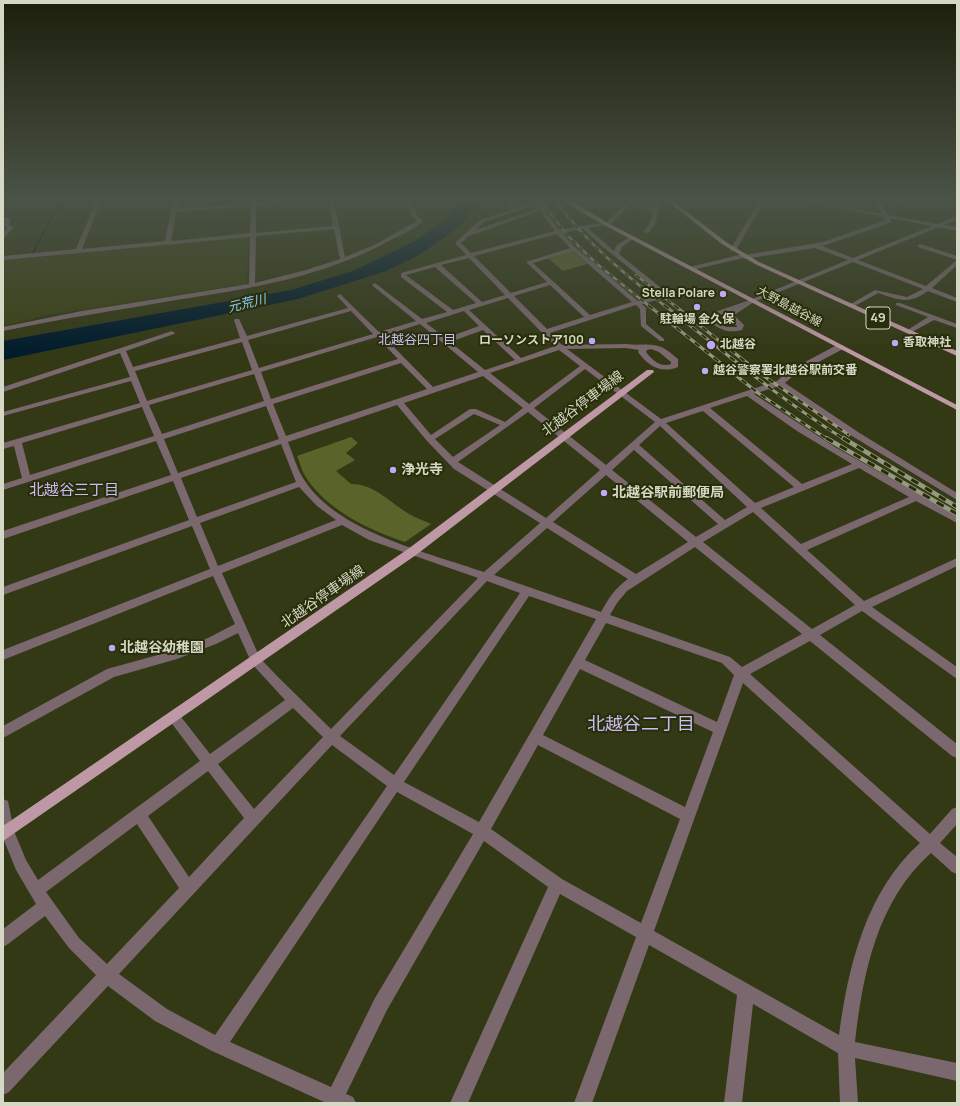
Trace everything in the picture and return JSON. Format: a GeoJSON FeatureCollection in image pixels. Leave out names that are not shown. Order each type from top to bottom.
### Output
{"type":"FeatureCollection","features":[{"type":"Feature","properties":{"kind":"main road","name":"大野島越谷線"},"geometry":{"type":"LineString","coordinates":[[663,253],[957,408]]}},
{"type":"Feature","properties":{"kind":"main road","name":"49"},"geometry":{"type":"LineString","coordinates":[[738,253],[798,282],[957,354]]}},
{"type":"Feature","properties":{"kind":"main road","name":"北越谷停車場線"},"geometry":{"type":"LineString","coordinates":[[5,832],[256,661],[412,552],[563,436],[622,393],[651,367]]}},
{"type":"Feature","properties":{"kind":"street"},"geometry":{"type":"LineString","coordinates":[[3,258],[61,253]]}},
{"type":"Feature","properties":{"kind":"street"},"geometry":{"type":"LineString","coordinates":[[252,286],[253,253]]}},
{"type":"Feature","properties":{"kind":"street"},"geometry":{"type":"LineString","coordinates":[[341,253],[343,261]]}},
{"type":"Feature","properties":{"kind":"street"},"geometry":{"type":"LineString","coordinates":[[3,329],[252,286],[294,276],[343,261],[362,253]]}},
{"type":"Feature","properties":{"kind":"street"},"geometry":{"type":"LineString","coordinates":[[468,253],[560,347],[660,422],[863,606],[957,674]]}},
{"type":"Feature","properties":{"kind":"street"},"geometry":{"type":"LineString","coordinates":[[452,313],[401,274],[479,253]]}},
{"type":"Feature","properties":{"kind":"street"},"geometry":{"type":"LineString","coordinates":[[561,253],[529,262],[589,318]]}},
{"type":"Feature","properties":{"kind":"street"},"geometry":{"type":"LineString","coordinates":[[578,253],[643,308],[643,325],[662,340]]}},
{"type":"Feature","properties":{"kind":"street"},"geometry":{"type":"LineString","coordinates":[[692,268],[744,256],[768,253]]}},
{"type":"Feature","properties":{"kind":"street"},"geometry":{"type":"LineString","coordinates":[[833,253],[957,300]]}},
{"type":"Feature","properties":{"kind":"street"},"geometry":{"type":"LineString","coordinates":[[752,301],[730,314],[732,318],[741,325],[740,329],[732,330],[724,328],[710,318],[717,313],[752,301],[871,253]]}},
{"type":"Feature","properties":{"kind":"street"},"geometry":{"type":"LineString","coordinates":[[940,253],[957,258]]}},
{"type":"Feature","properties":{"kind":"street"},"geometry":{"type":"LineString","coordinates":[[545,332],[636,303],[668,296],[616,254]]}},
{"type":"Feature","properties":{"kind":"street"},"geometry":{"type":"LineString","coordinates":[[851,306],[877,291],[906,299],[913,297],[926,289],[957,262]]}},
{"type":"Feature","properties":{"kind":"street"},"geometry":{"type":"LineString","coordinates":[[436,264],[481,304]]}},
{"type":"Feature","properties":{"kind":"street"},"geometry":{"type":"LineString","coordinates":[[3,446],[552,283]]}},
{"type":"Feature","properties":{"kind":"street"},"geometry":{"type":"LineString","coordinates":[[375,285],[957,752]]}},
{"type":"Feature","properties":{"kind":"street"},"geometry":{"type":"LineString","coordinates":[[340,296],[432,390]]}},
{"type":"Feature","properties":{"kind":"street"},"geometry":{"type":"LineString","coordinates":[[898,304],[957,326]]}},
{"type":"Feature","properties":{"kind":"street"},"geometry":{"type":"LineString","coordinates":[[130,370],[353,309]]}},
{"type":"Feature","properties":{"kind":"street"},"geometry":{"type":"LineString","coordinates":[[465,309],[520,361]]}},
{"type":"Feature","properties":{"kind":"street"},"geometry":{"type":"LineString","coordinates":[[908,332],[933,318]]}},
{"type":"Feature","properties":{"kind":"street"},"geometry":{"type":"LineString","coordinates":[[237,320],[301,483],[320,504],[342,521],[372,537],[412,552],[603,616],[719,657],[741,672],[957,867]]}},
{"type":"Feature","properties":{"kind":"street"},"geometry":{"type":"LineString","coordinates":[[445,341],[484,327]]}},
{"type":"Feature","properties":{"kind":"street"},"geometry":{"type":"LineString","coordinates":[[3,390],[172,333]]}},
{"type":"Feature","properties":{"kind":"street"},"geometry":{"type":"LineString","coordinates":[[3,535],[560,347],[626,346],[645,350],[659,348],[675,361],[675,365],[665,368],[651,367],[645,350]]}},
{"type":"Feature","properties":{"kind":"street"},"geometry":{"type":"LineString","coordinates":[[3,1086],[253,819],[485,577],[660,422],[780,383],[791,373],[840,347]]}},
{"type":"Feature","properties":{"kind":"street"},"geometry":{"type":"LineString","coordinates":[[122,350],[175,477],[256,661],[331,737],[395,784],[482,831],[557,884],[846,1048],[957,1072]]}},
{"type":"Feature","properties":{"kind":"street"},"geometry":{"type":"LineString","coordinates":[[3,487],[403,360]]}},
{"type":"Feature","properties":{"kind":"street"},"geometry":{"type":"LineString","coordinates":[[452,462],[506,425],[585,366]]}},
{"type":"Feature","properties":{"kind":"street"},"geometry":{"type":"LineString","coordinates":[[3,414],[134,378]]}},
{"type":"Feature","properties":{"kind":"street"},"geometry":{"type":"LineString","coordinates":[[780,383],[855,434],[957,497]]}},
{"type":"Feature","properties":{"kind":"street"},"geometry":{"type":"LineString","coordinates":[[748,393],[800,429],[859,465],[957,520]]}},
{"type":"Feature","properties":{"kind":"street"},"geometry":{"type":"LineString","coordinates":[[399,402],[430,439],[452,462],[636,579]]}},
{"type":"Feature","properties":{"kind":"street"},"geometry":{"type":"LineString","coordinates":[[704,407],[801,488]]}},
{"type":"Feature","properties":{"kind":"street"},"geometry":{"type":"LineString","coordinates":[[430,439],[473,411],[506,425]]}},
{"type":"Feature","properties":{"kind":"street"},"geometry":{"type":"LineString","coordinates":[[16,442],[27,479]]}},
{"type":"Feature","properties":{"kind":"street"},"geometry":{"type":"LineString","coordinates":[[634,445],[725,525]]}},
{"type":"Feature","properties":{"kind":"street"},"geometry":{"type":"LineString","coordinates":[[3,806],[5,832],[21,865],[36,890],[74,943],[107,975],[161,1016],[218,1045],[338,1101],[381,1004],[482,831],[613,600],[623,588],[636,579],[754,507],[859,465]]}},
{"type":"Feature","properties":{"kind":"street"},"geometry":{"type":"LineString","coordinates":[[3,591],[301,483]]}},
{"type":"Feature","properties":{"kind":"street"},"geometry":{"type":"LineString","coordinates":[[800,549],[916,497]]}},
{"type":"Feature","properties":{"kind":"street"},"geometry":{"type":"LineString","coordinates":[[3,656],[342,521]]}},
{"type":"Feature","properties":{"kind":"street"},"geometry":{"type":"LineString","coordinates":[[582,1103],[646,934],[741,672],[863,606],[957,562]]}},
{"type":"Feature","properties":{"kind":"street"},"geometry":{"type":"LineString","coordinates":[[218,1045],[527,591]]}},
{"type":"Feature","properties":{"kind":"street"},"geometry":{"type":"LineString","coordinates":[[3,732],[111,673],[173,656],[212,641],[241,626]]}},
{"type":"Feature","properties":{"kind":"street"},"geometry":{"type":"LineString","coordinates":[[577,662],[720,729]]}},
{"type":"Feature","properties":{"kind":"street"},"geometry":{"type":"LineString","coordinates":[[36,890],[294,700]]}},
{"type":"Feature","properties":{"kind":"street"},"geometry":{"type":"LineString","coordinates":[[174,717],[253,819]]}},
{"type":"Feature","properties":{"kind":"street"},"geometry":{"type":"LineString","coordinates":[[535,737],[688,816]]}},
{"type":"Feature","properties":{"kind":"street"},"geometry":{"type":"LineString","coordinates":[[139,814],[188,889]]}},
{"type":"Feature","properties":{"kind":"street"},"geometry":{"type":"LineString","coordinates":[[849,1103],[846,1048],[852,1000],[867,941],[880,907],[913,859],[931,843],[957,814]]}},
{"type":"Feature","properties":{"kind":"street"},"geometry":{"type":"LineString","coordinates":[[459,1103],[557,884]]}},
{"type":"Feature","properties":{"kind":"street"},"geometry":{"type":"LineString","coordinates":[[3,939],[46,906]]}},
{"type":"Feature","properties":{"kind":"street"},"geometry":{"type":"LineString","coordinates":[[733,1103],[746,991]]}},
{"type":"Feature","properties":{"kind":"shaded area"},"geometry":{"type":"Polygon","coordinates":[[[75,253],[249,253],[246,284],[47,315],[3,326],[3,259],[75,253]]]}},
{"type":"Feature","properties":{"kind":"shaded area"},"geometry":{"type":"Polygon","coordinates":[[[566,253],[574,253],[588,264],[563,271],[548,258],[566,253]]]}},
{"type":"Feature","properties":{"kind":"shaded area"},"geometry":{"type":"Polygon","coordinates":[[[351,437],[358,443],[346,453],[355,460],[336,471],[351,484],[374,490],[409,514],[431,524],[405,542],[348,517],[323,498],[303,472],[297,456],[351,437]]]}},
{"type":"Feature","properties":{"kind":"water","name":"元荒川"},"geometry":{"type":"Polygon","coordinates":[[[391,253],[422,253],[386,271],[298,299],[3,360],[3,341],[291,290],[353,271],[391,253]]]}},
{"type":"Feature","properties":{"kind":"railway"},"geometry":{"type":"LineString","coordinates":[[585,253],[649,306]]}},
{"type":"Feature","properties":{"kind":"railway"},"geometry":{"type":"LineString","coordinates":[[602,253],[665,306]]}},
{"type":"Feature","properties":{"kind":"railway"},"geometry":{"type":"LineString","coordinates":[[636,275],[675,306]]}},
{"type":"Feature","properties":{"kind":"railway"},"geometry":{"type":"LineString","coordinates":[[648,305],[758,393],[827,439]]}},
{"type":"Feature","properties":{"kind":"railway"},"geometry":{"type":"LineString","coordinates":[[664,305],[775,392],[844,439]]}},
{"type":"Feature","properties":{"kind":"railway"},"geometry":{"type":"LineString","coordinates":[[674,305],[761,374],[849,435]]}},
{"type":"Feature","properties":{"kind":"railway"},"geometry":{"type":"LineString","coordinates":[[826,438],[957,514]]}},
{"type":"Feature","properties":{"kind":"railway"},"geometry":{"type":"LineString","coordinates":[[843,438],[957,507]]}},
{"type":"Feature","properties":{"kind":"place","name":"Stella Polare"},"geometry":{"type":"Point","coordinates":[723,294]}},
{"type":"Feature","properties":{"kind":"place","name":"駐輪場 金久保"},"geometry":{"type":"Point","coordinates":[697,307]}},
{"type":"Feature","properties":{"kind":"place","name":"ローソンストア100"},"geometry":{"type":"Point","coordinates":[592,341]}},
{"type":"Feature","properties":{"kind":"place","name":"香取神社"},"geometry":{"type":"Point","coordinates":[895,343]}},
{"type":"Feature","properties":{"kind":"place","name":"北越谷"},"geometry":{"type":"Point","coordinates":[711,345]}},
{"type":"Feature","properties":{"kind":"place","name":"越谷警察署北越谷駅前交番"},"geometry":{"type":"Point","coordinates":[705,371]}},
{"type":"Feature","properties":{"kind":"place","name":"浄光寺"},"geometry":{"type":"Point","coordinates":[393,470]}},
{"type":"Feature","properties":{"kind":"place","name":"北越谷駅前郵便局"},"geometry":{"type":"Point","coordinates":[604,493]}},
{"type":"Feature","properties":{"kind":"place","name":"北越谷幼稚園"},"geometry":{"type":"Point","coordinates":[112,648]}},
{"type":"Feature","properties":{"kind":"district","name":"北越谷四丁目"},"geometry":{"type":"Point","coordinates":[417,340]}},
{"type":"Feature","properties":{"kind":"district","name":"北越谷三丁目"},"geometry":{"type":"Point","coordinates":[74,491]}},
{"type":"Feature","properties":{"kind":"district","name":"北越谷二丁目"},"geometry":{"type":"Point","coordinates":[641,725]}}]}
